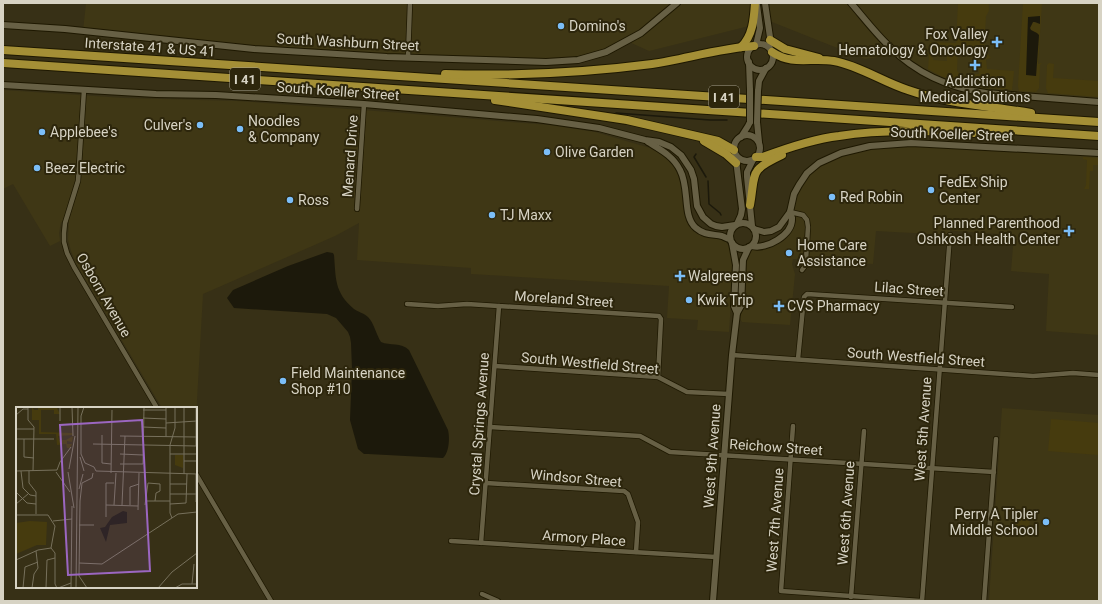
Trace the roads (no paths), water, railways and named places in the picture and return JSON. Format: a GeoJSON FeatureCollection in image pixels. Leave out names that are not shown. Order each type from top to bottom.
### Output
{"type":"FeatureCollection","features":[{"type":"Feature","properties":{"kind":"highway"},"geometry":{"type":"LineString","coordinates":[[741,47],[748,40],[751,33],[756,3]]}},
{"type":"Feature","properties":{"kind":"highway"},"geometry":{"type":"LineString","coordinates":[[770,40],[784,49],[854,67],[908,90],[924,95],[942,100],[1034,113],[1041,118]]}},
{"type":"Feature","properties":{"kind":"highway"},"geometry":{"type":"LineString","coordinates":[[408,77],[432,73],[509,75],[563,74],[664,62],[755,45]]}},
{"type":"Feature","properties":{"kind":"highway","name":"Interstate 41 & US 41"},"geometry":{"type":"LineString","coordinates":[[3,50],[408,77]]}},
{"type":"Feature","properties":{"kind":"highway"},"geometry":{"type":"LineString","coordinates":[[772,50],[786,59],[834,61]]}},
{"type":"Feature","properties":{"kind":"highway","name":"I 41"},"geometry":{"type":"LineString","coordinates":[[3,63],[1099,136]]}},
{"type":"Feature","properties":{"kind":"highway","name":"I 41"},"geometry":{"type":"LineString","coordinates":[[408,77],[1099,122]]}},
{"type":"Feature","properties":{"kind":"highway"},"geometry":{"type":"LineString","coordinates":[[488,95],[497,101],[626,120],[694,137],[718,141],[735,152]]}},
{"type":"Feature","properties":{"kind":"highway"},"geometry":{"type":"LineString","coordinates":[[755,159],[807,143],[838,136],[915,132],[988,134],[1014,130]]}},
{"type":"Feature","properties":{"kind":"highway"},"geometry":{"type":"LineString","coordinates":[[694,137],[716,148],[736,163]]}},
{"type":"Feature","properties":{"kind":"highway"},"geometry":{"type":"LineString","coordinates":[[750,205],[754,176],[759,167],[807,143]]}},
{"type":"Feature","properties":{"kind":"street"},"geometry":{"type":"LineString","coordinates":[[408,57],[410,3]]}},
{"type":"Feature","properties":{"kind":"street","name":"South Washburn Street"},"geometry":{"type":"LineString","coordinates":[[3,25],[254,49],[387,57],[546,62],[578,60],[606,52],[641,33],[677,3]]}},
{"type":"Feature","properties":{"kind":"street"},"geometry":{"type":"LineString","coordinates":[[756,3],[760,28],[755,45],[748,53],[750,122],[736,143],[735,152],[742,209],[741,215],[731,232],[731,241],[740,248],[750,247],[756,238],[753,227],[747,172],[760,151],[757,122],[759,81],[766,68],[772,62],[773,57],[765,3]]}},
{"type":"Feature","properties":{"kind":"street"},"geometry":{"type":"LineString","coordinates":[[767,20],[770,3]]}},
{"type":"Feature","properties":{"kind":"street"},"geometry":{"type":"LineString","coordinates":[[851,3],[897,54],[910,65],[943,82],[968,90],[986,93],[1099,102]]}},
{"type":"Feature","properties":{"kind":"street"},"geometry":{"type":"LineString","coordinates":[[755,45],[764,44],[772,50]]}},
{"type":"Feature","properties":{"kind":"street"},"geometry":{"type":"LineString","coordinates":[[748,62],[756,69],[766,68]]}},
{"type":"Feature","properties":{"kind":"street","name":"South Koeller Street"},"geometry":{"type":"LineString","coordinates":[[3,85],[156,94],[216,95],[364,104],[557,121],[600,128],[666,144],[681,155],[693,174],[697,206],[705,219],[716,226],[727,227],[736,224]]}},
{"type":"Feature","properties":{"kind":"street","name":"Osborn Avenue"},"geometry":{"type":"LineString","coordinates":[[84,90],[78,180],[65,223],[65,244],[74,267],[156,407]]}},
{"type":"Feature","properties":{"kind":"street","name":"Menard Drive"},"geometry":{"type":"LineString","coordinates":[[357,209],[364,104]]}},
{"type":"Feature","properties":{"kind":"street"},"geometry":{"type":"LineString","coordinates":[[741,137],[751,136],[759,143]]}},
{"type":"Feature","properties":{"kind":"street","name":"South Koeller Street"},"geometry":{"type":"LineString","coordinates":[[645,140],[672,158],[680,170],[686,189],[688,215],[695,228],[705,234],[721,236],[731,241]]}},
{"type":"Feature","properties":{"kind":"street","name":"South Koeller Street"},"geometry":{"type":"LineString","coordinates":[[750,247],[768,244],[783,236],[792,218],[790,212],[795,190],[803,178],[812,169],[827,159],[841,153],[870,146],[911,143],[1099,153]]}},
{"type":"Feature","properties":{"kind":"street"},"geometry":{"type":"LineString","coordinates":[[735,152],[741,160],[750,161],[755,159]]}},
{"type":"Feature","properties":{"kind":"street"},"geometry":{"type":"LineString","coordinates":[[790,212],[804,216],[808,224],[806,260],[805,266],[802,270]]}},
{"type":"Feature","properties":{"kind":"street","name":"South Koeller Street"},"geometry":{"type":"LineString","coordinates":[[753,227],[766,232],[776,229],[781,225],[790,212]]}},
{"type":"Feature","properties":{"kind":"street"},"geometry":{"type":"LineString","coordinates":[[736,224],[745,223],[753,227]]}},
{"type":"Feature","properties":{"kind":"street","name":"West 5th Avenue"},"geometry":{"type":"LineString","coordinates":[[921,601],[938,369],[950,235]]}},
{"type":"Feature","properties":{"kind":"street","name":"West 9th Avenue"},"geometry":{"type":"LineString","coordinates":[[731,241],[736,265],[734,306],[737,313]]}},
{"type":"Feature","properties":{"kind":"street","name":"West 9th Avenue"},"geometry":{"type":"LineString","coordinates":[[713,601],[732,355],[737,313],[741,306],[743,260],[750,247]]}},
{"type":"Feature","properties":{"kind":"street","name":"Lilac Street"},"geometry":{"type":"LineString","coordinates":[[798,360],[804,297],[805,294],[809,293],[1012,307]]}},
{"type":"Feature","properties":{"kind":"street","name":"Moreland Street"},"geometry":{"type":"LineString","coordinates":[[407,304],[438,306],[461,304],[659,316],[661,319],[658,376]]}},
{"type":"Feature","properties":{"kind":"street","name":"Crystal Springs Avenue"},"geometry":{"type":"LineString","coordinates":[[481,543],[499,306]]}},
{"type":"Feature","properties":{"kind":"street","name":"South Westfield Street"},"geometry":{"type":"LineString","coordinates":[[732,355],[1039,376],[1073,373],[1099,375]]}},
{"type":"Feature","properties":{"kind":"street","name":"South Westfield Street"},"geometry":{"type":"LineString","coordinates":[[495,366],[658,376],[687,392],[728,394]]}},
{"type":"Feature","properties":{"kind":"street","name":"West 7th Avenue"},"geometry":{"type":"LineString","coordinates":[[793,426],[781,591],[851,597]]}},
{"type":"Feature","properties":{"kind":"street","name":"Reichow Street"},"geometry":{"type":"LineString","coordinates":[[490,427],[640,436],[667,451],[994,472]]}},
{"type":"Feature","properties":{"kind":"street","name":"West 6th Avenue"},"geometry":{"type":"LineString","coordinates":[[851,597],[864,430]]}},
{"type":"Feature","properties":{"kind":"street"},"geometry":{"type":"LineString","coordinates":[[984,601],[996,440]]}},
{"type":"Feature","properties":{"kind":"street"},"geometry":{"type":"LineString","coordinates":[[197,476],[271,601]]}},
{"type":"Feature","properties":{"kind":"street","name":"Windsor Street"},"geometry":{"type":"LineString","coordinates":[[486,483],[624,492],[628,494],[638,522],[636,552]]}},
{"type":"Feature","properties":{"kind":"street","name":"Armory Place"},"geometry":{"type":"LineString","coordinates":[[451,541],[716,557]]}},
{"type":"Feature","properties":{"kind":"street"},"geometry":{"type":"LineString","coordinates":[[482,594],[498,601]]}},
{"type":"Feature","properties":{"kind":"street"},"geometry":{"type":"LineString","coordinates":[[851,597],[921,601]]}},
{"type":"Feature","properties":{"kind":"waterway"},"geometry":{"type":"LineString","coordinates":[[616,113],[727,120]]}},
{"type":"Feature","properties":{"kind":"waterway"},"geometry":{"type":"LineString","coordinates":[[696,154],[694,157],[706,177]]}},
{"type":"Feature","properties":{"kind":"waterway"},"geometry":{"type":"LineString","coordinates":[[708,181],[709,204],[721,215]]}},
{"type":"Feature","properties":{"kind":"place","name":"Domino's"},"geometry":{"type":"Point","coordinates":[561,26]}},
{"type":"Feature","properties":{"kind":"place","name":"Fox Valley Hematology & Oncology"},"geometry":{"type":"Point","coordinates":[997,42]}},
{"type":"Feature","properties":{"kind":"place","name":"Addiction Medical Solutions"},"geometry":{"type":"Point","coordinates":[975,65]}},
{"type":"Feature","properties":{"kind":"place","name":"Culver's"},"geometry":{"type":"Point","coordinates":[200,125]}},
{"type":"Feature","properties":{"kind":"place","name":"Noodles & Company"},"geometry":{"type":"Point","coordinates":[240,129]}},
{"type":"Feature","properties":{"kind":"place","name":"Applebee's"},"geometry":{"type":"Point","coordinates":[42,132]}},
{"type":"Feature","properties":{"kind":"place","name":"Olive Garden"},"geometry":{"type":"Point","coordinates":[547,152]}},
{"type":"Feature","properties":{"kind":"place","name":"Beez Electric"},"geometry":{"type":"Point","coordinates":[37,168]}},
{"type":"Feature","properties":{"kind":"place","name":"FedEx Ship Center"},"geometry":{"type":"Point","coordinates":[931,190]}},
{"type":"Feature","properties":{"kind":"place","name":"Red Robin"},"geometry":{"type":"Point","coordinates":[832,197]}},
{"type":"Feature","properties":{"kind":"place","name":"Ross"},"geometry":{"type":"Point","coordinates":[290,200]}},
{"type":"Feature","properties":{"kind":"place","name":"TJ Maxx"},"geometry":{"type":"Point","coordinates":[492,215]}},
{"type":"Feature","properties":{"kind":"place","name":"Planned Parenthood Oshkosh Health Center"},"geometry":{"type":"Point","coordinates":[1069,231]}},
{"type":"Feature","properties":{"kind":"place","name":"Home Care Assistance"},"geometry":{"type":"Point","coordinates":[789,253]}},
{"type":"Feature","properties":{"kind":"place","name":"Walgreens"},"geometry":{"type":"Point","coordinates":[680,276]}},
{"type":"Feature","properties":{"kind":"place","name":"Kwik Trip"},"geometry":{"type":"Point","coordinates":[689,300]}},
{"type":"Feature","properties":{"kind":"place","name":"CVS Pharmacy"},"geometry":{"type":"Point","coordinates":[779,306]}},
{"type":"Feature","properties":{"kind":"place","name":"Field Maintenance Shop #10"},"geometry":{"type":"Point","coordinates":[283,381]}},
{"type":"Feature","properties":{"kind":"place","name":"Perry A Tipler Middle School"},"geometry":{"type":"Point","coordinates":[1046,522]}}]}
